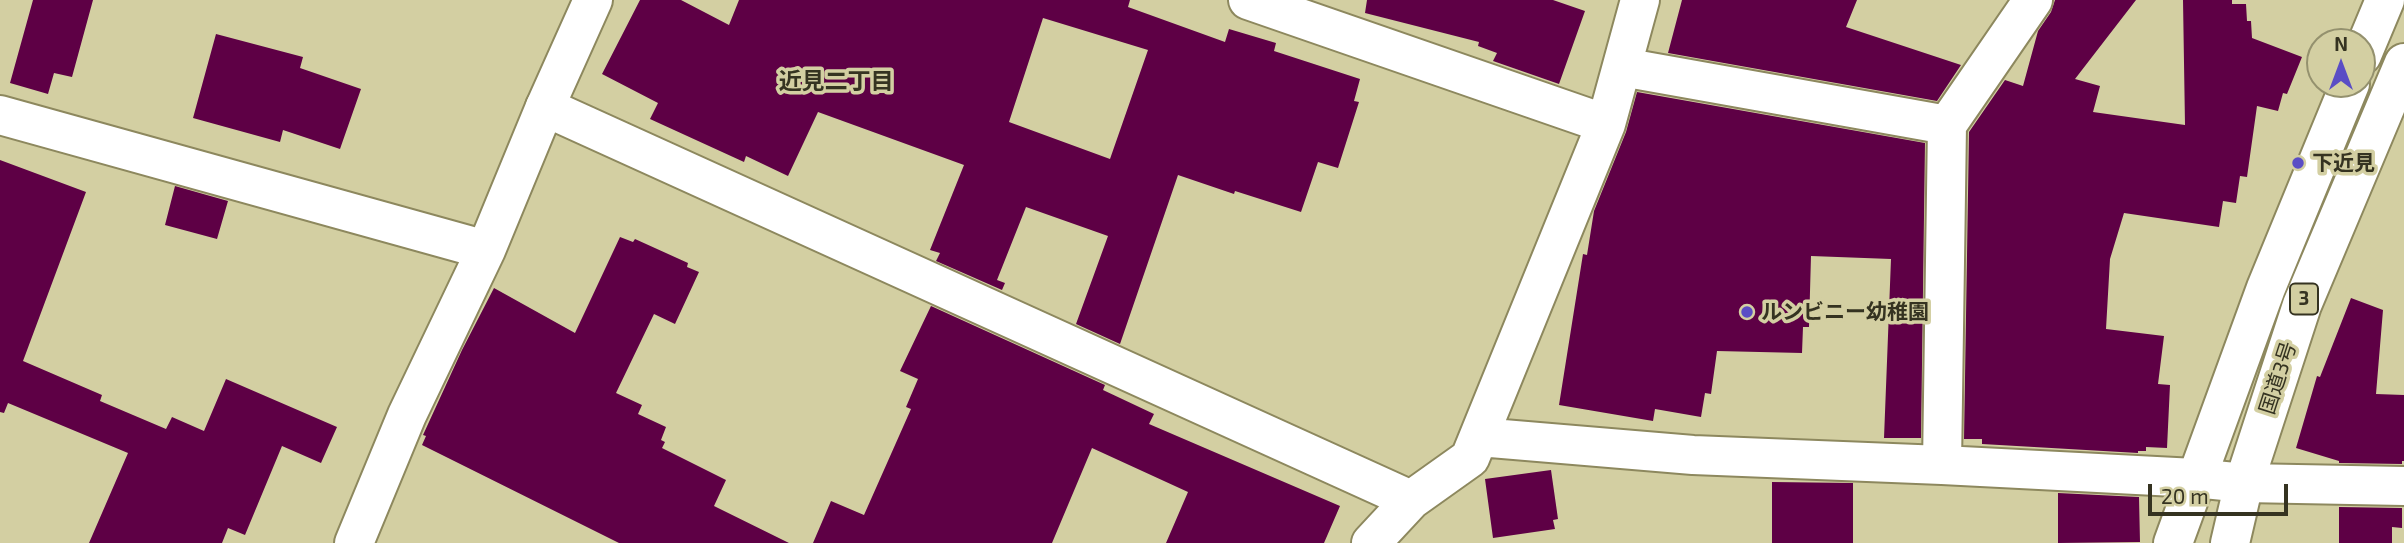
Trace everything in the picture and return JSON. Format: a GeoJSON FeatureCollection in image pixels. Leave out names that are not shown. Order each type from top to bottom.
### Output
{"type":"FeatureCollection","features":[{"type":"Feature","properties":{"kind":"main road"},"geometry":{"type":"LineString","coordinates":[[354,543],[407,415],[486,250],[593,0]]}},
{"type":"Feature","properties":{"kind":"main road"},"geometry":{"type":"LineString","coordinates":[[1248,0],[1606,124]]}},
{"type":"Feature","properties":{"kind":"main road"},"geometry":{"type":"LineString","coordinates":[[1371,543],[1411,500],[1470,458],[1606,124],[1640,0]]}},
{"type":"Feature","properties":{"kind":"main road"},"geometry":{"type":"LineString","coordinates":[[1942,465],[1947,125],[2034,0]]}},
{"type":"Feature","properties":{"kind":"main road"},"geometry":{"type":"LineString","coordinates":[[2373,28],[2385,0]]}},
{"type":"Feature","properties":{"kind":"main road","name":"国道3号"},"geometry":{"type":"LineString","coordinates":[[2230,543],[2244,483],[2302,304],[2404,63]]}},
{"type":"Feature","properties":{"kind":"main road"},"geometry":{"type":"LineString","coordinates":[[1622,67],[1947,125]]}},
{"type":"Feature","properties":{"kind":"main road","name":"国道3号"},"geometry":{"type":"LineString","coordinates":[[2173,543],[2266,288],[2344,98]]}},
{"type":"Feature","properties":{"kind":"main road"},"geometry":{"type":"LineString","coordinates":[[545,107],[1411,500]]}},
{"type":"Feature","properties":{"kind":"main road"},"geometry":{"type":"LineString","coordinates":[[0,115],[486,250]]}},
{"type":"Feature","properties":{"kind":"main road"},"geometry":{"type":"LineString","coordinates":[[1479,437],[1693,455],[1942,465],[2244,483],[2404,486]]}},
{"type":"Feature","properties":{"kind":"building"},"geometry":{"type":"Polygon","coordinates":[[[33,0],[93,0],[72,77],[54,73],[48,94],[10,83],[33,0]]]}},
{"type":"Feature","properties":{"kind":"building"},"geometry":{"type":"Polygon","coordinates":[[[640,0],[681,0],[729,25],[739,0],[1130,0],[1128,7],[1225,42],[1229,29],[1276,43],[1274,51],[1360,79],[1354,101],[1359,102],[1338,168],[1318,162],[1301,212],[1178,175],[1120,344],[1076,324],[1108,236],[1026,207],[997,280],[1005,283],[1002,290],[936,261],[940,253],[930,250],[964,165],[818,112],[788,176],[746,156],[744,162],[650,119],[658,103],[602,74],[640,0]],[[1043,18],[1009,122],[1110,159],[1148,50],[1043,18]]]}},
{"type":"Feature","properties":{"kind":"building"},"geometry":{"type":"Polygon","coordinates":[[[1367,0],[1553,0],[1585,11],[1559,84],[1493,61],[1497,53],[1478,46],[1479,42],[1365,13],[1367,0]]]}},
{"type":"Feature","properties":{"kind":"building"},"geometry":{"type":"Polygon","coordinates":[[[1682,0],[1857,0],[1846,27],[1961,65],[1937,101],[1668,53],[1682,0]]]}},
{"type":"Feature","properties":{"kind":"building"},"geometry":{"type":"Polygon","coordinates":[[[2055,0],[2136,0],[2075,79],[2100,86],[2093,112],[2185,125],[2183,0],[2232,0],[2232,4],[2246,4],[2252,38],[2302,57],[2287,94],[2283,93],[2278,111],[2257,106],[2247,177],[2240,176],[2236,203],[2223,201],[2219,227],[2124,213],[2110,259],[2106,329],[2164,336],[2158,384],[2170,385],[2167,448],[2146,447],[2146,451],[2138,453],[1982,444],[1982,439],[1964,439],[1969,132],[2005,80],[2023,86],[2038,31],[2051,12],[2055,0]]]}},
{"type":"Feature","properties":{"kind":"building"},"geometry":{"type":"Polygon","coordinates":[[[216,34],[303,57],[300,68],[361,89],[340,149],[283,130],[280,142],[193,118],[216,34]]]}},
{"type":"Feature","properties":{"kind":"building"},"geometry":{"type":"Polygon","coordinates":[[[1637,92],[1925,143],[1921,438],[1884,438],[1891,259],[1811,256],[1809,327],[1803,327],[1802,353],[1717,351],[1711,394],[1705,393],[1701,417],[1655,409],[1653,421],[1559,405],[1583,254],[1587,255],[1594,211],[1626,132],[1637,92]]]}},
{"type":"Feature","properties":{"kind":"building"},"geometry":{"type":"Polygon","coordinates":[[[0,160],[86,192],[23,361],[102,395],[100,401],[166,429],[172,417],[204,431],[226,379],[337,427],[321,463],[282,446],[245,535],[228,528],[222,543],[89,543],[128,453],[8,403],[4,413],[0,412],[0,160]]]}},
{"type":"Feature","properties":{"kind":"building"},"geometry":{"type":"Polygon","coordinates":[[[175,186],[228,201],[217,239],[165,225],[175,186]]]}},
{"type":"Feature","properties":{"kind":"building"},"geometry":{"type":"Polygon","coordinates":[[[620,237],[633,242],[635,239],[688,263],[687,267],[699,272],[675,324],[654,314],[616,393],[642,405],[638,414],[666,427],[661,440],[665,442],[662,448],[726,480],[714,506],[789,543],[619,543],[422,445],[426,436],[423,435],[494,288],[575,333],[620,237]]]}},
{"type":"Feature","properties":{"kind":"building"},"geometry":{"type":"Polygon","coordinates":[[[2351,298],[2383,310],[2376,394],[2404,395],[2402,464],[2339,463],[2296,448],[2317,376],[2320,377],[2351,298]]]}},
{"type":"Feature","properties":{"kind":"building"},"geometry":{"type":"Polygon","coordinates":[[[931,306],[1105,385],[1103,390],[1154,414],[1149,424],[1340,506],[1324,543],[1166,543],[1188,492],[1092,448],[1052,543],[813,543],[831,501],[864,515],[911,409],[906,407],[918,379],[900,371],[931,306]]]}},
{"type":"Feature","properties":{"kind":"building"},"geometry":{"type":"Polygon","coordinates":[[[1551,470],[1558,519],[1553,520],[1555,529],[1493,538],[1485,479],[1551,470]]]}},
{"type":"Feature","properties":{"kind":"building"},"geometry":{"type":"Polygon","coordinates":[[[1772,482],[1853,483],[1853,543],[1772,543],[1772,482]]]}},
{"type":"Feature","properties":{"kind":"building"},"geometry":{"type":"Polygon","coordinates":[[[2058,493],[2139,497],[2140,542],[2058,543],[2058,493]]]}},
{"type":"Feature","properties":{"kind":"building"},"geometry":{"type":"Polygon","coordinates":[[[2339,507],[2402,508],[2402,528],[2392,527],[2392,543],[2339,543],[2339,507]]]}},
{"type":"Feature","properties":{"kind":"place","name":"下近見"},"geometry":{"type":"Point","coordinates":[2298,163]}},
{"type":"Feature","properties":{"kind":"place","name":"ルンビニー幼稚園"},"geometry":{"type":"Point","coordinates":[1747,312]}},
{"type":"Feature","properties":{"kind":"district","name":"近見二丁目"},"geometry":{"type":"Point","coordinates":[836,81]}}]}
